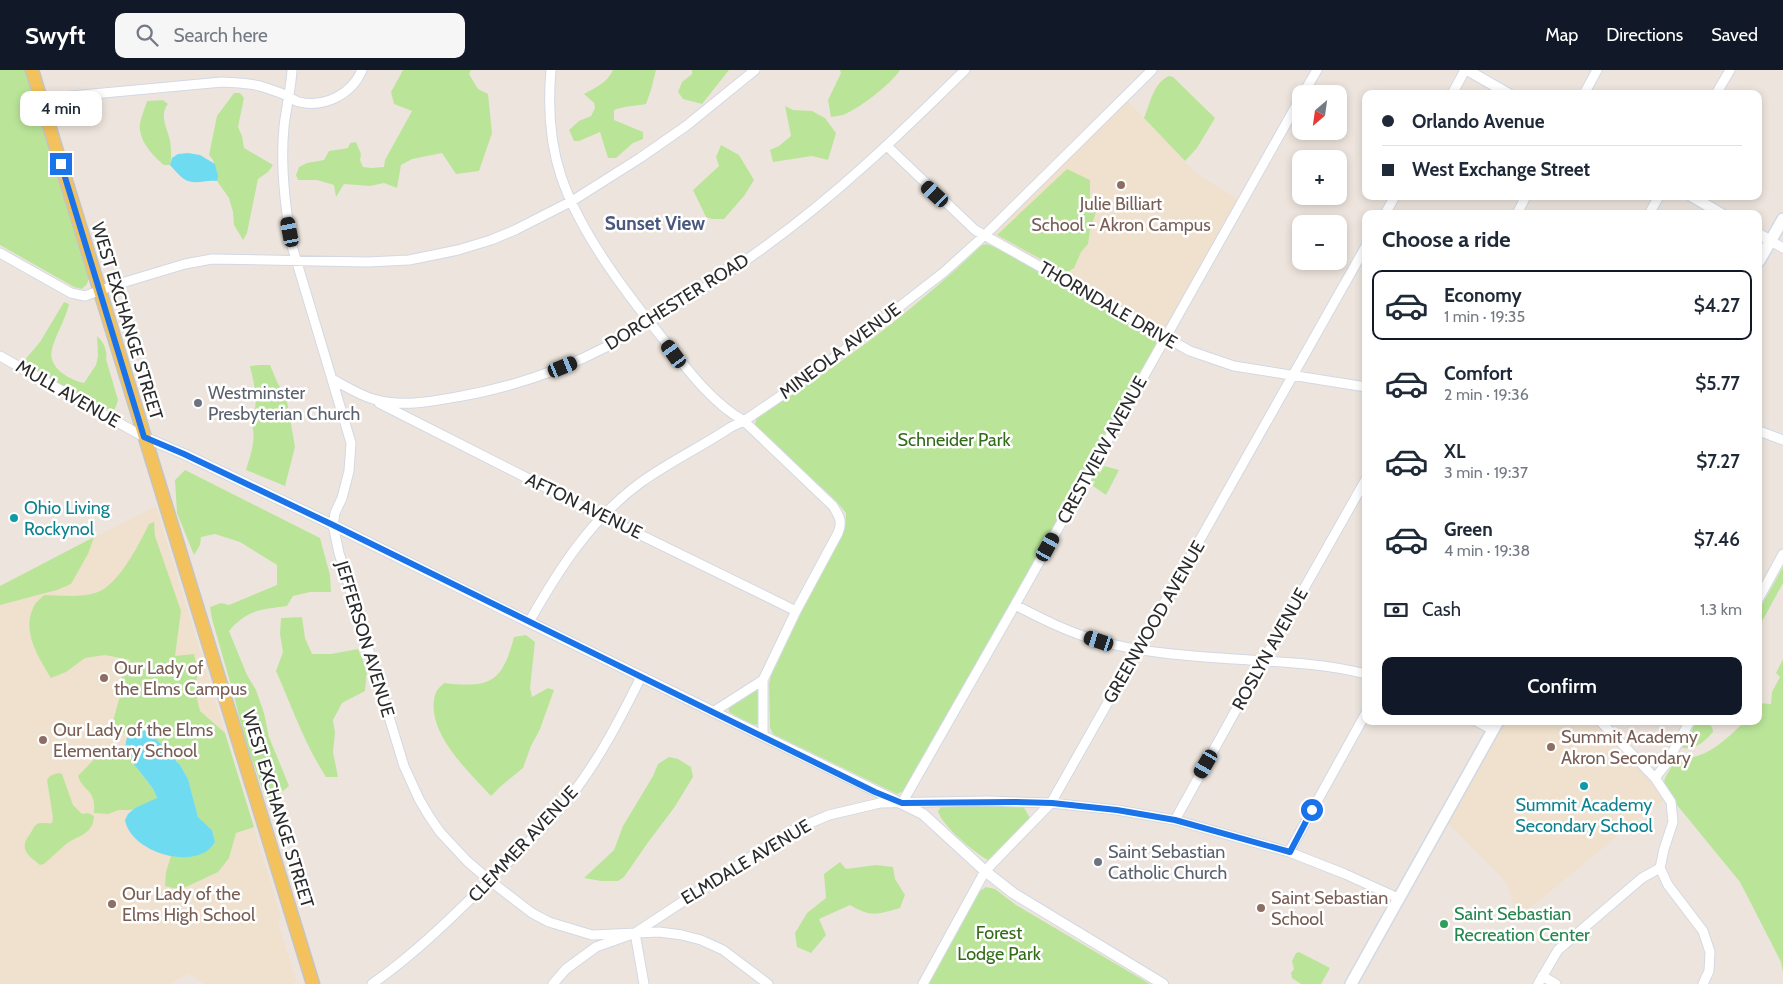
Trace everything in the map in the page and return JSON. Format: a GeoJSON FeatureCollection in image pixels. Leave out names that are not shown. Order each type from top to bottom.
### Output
{"type":"FeatureCollection","features":[{"type":"Feature","properties":{"kind":"main road","name":"WEST EXCHANGE STREET"},"geometry":{"type":"LineString","coordinates":[[32,70],[313,984]]}},
{"type":"Feature","properties":{"kind":"main road"},"geometry":{"type":"LineString","coordinates":[[1762,256],[1783,219]]}},
{"type":"Feature","properties":{"kind":"main road"},"geometry":{"type":"LineString","coordinates":[[1351,984],[1496,726]]}},
{"type":"Feature","properties":{"kind":"street","name":"JEFFERSON AVENUE"},"geometry":{"type":"LineString","coordinates":[[292,70],[284,127],[282,163],[287,218],[297,261],[345,419],[351,450],[345,489],[335,513],[333,525],[342,565],[396,741],[411,783],[440,832],[466,861],[532,913],[549,922],[592,935],[669,933],[701,940],[723,950],[768,984]]}},
{"type":"Feature","properties":{"kind":"street"},"geometry":{"type":"LineString","coordinates":[[42,101],[71,96],[222,82],[247,84],[288,96],[299,102],[318,103],[332,99],[350,88],[362,70]]}},
{"type":"Feature","properties":{"kind":"street"},"geometry":{"type":"LineString","coordinates":[[551,70],[550,99],[554,145],[561,175],[572,201],[596,246],[620,282],[674,354],[712,396],[735,416],[744,421],[833,506],[841,521],[838,533],[796,611],[763,680],[763,736]]}},
{"type":"Feature","properties":{"kind":"street"},"geometry":{"type":"LineString","coordinates":[[0,253],[71,293],[86,296],[184,264],[212,259],[367,262],[409,260],[445,253],[475,245],[516,230],[572,201],[640,158],[678,131],[726,95],[755,70]]}},
{"type":"Feature","properties":{"kind":"street","name":"DORCHESTER ROAD"},"geometry":{"type":"LineString","coordinates":[[332,379],[372,399],[404,404],[434,401],[503,387],[575,362],[609,346],[702,291],[765,247],[821,203],[887,146],[965,70]]}},
{"type":"Feature","properties":{"kind":"street","name":"MINEOLA AVENUE"},"geometry":{"type":"LineString","coordinates":[[529,622],[566,560],[613,505],[652,475],[744,421],[817,372],[944,272],[1152,70]]}},
{"type":"Feature","properties":{"kind":"street"},"geometry":{"type":"LineString","coordinates":[[1308,85],[1317,70]]}},
{"type":"Feature","properties":{"kind":"street"},"geometry":{"type":"LineString","coordinates":[[1454,90],[1466,70],[1502,90]]}},
{"type":"Feature","properties":{"kind":"street"},"geometry":{"type":"LineString","coordinates":[[1586,90],[1597,70]]}},
{"type":"Feature","properties":{"kind":"street"},"geometry":{"type":"LineString","coordinates":[[1718,90],[1730,70]]}},
{"type":"Feature","properties":{"kind":"street","name":"CRESTVIEW AVENUE"},"geometry":{"type":"LineString","coordinates":[[902,803],[1292,113]]}},
{"type":"Feature","properties":{"kind":"street","name":"THORNDALE DRIVE"},"geometry":{"type":"LineString","coordinates":[[887,146],[975,230],[1166,339],[1192,352],[1221,363],[1362,386]]}},
{"type":"Feature","properties":{"kind":"street"},"geometry":{"type":"LineString","coordinates":[[1698,200],[1715,210]]}},
{"type":"Feature","properties":{"kind":"street"},"geometry":{"type":"LineString","coordinates":[[1762,236],[1783,248]]}},
{"type":"Feature","properties":{"kind":"street","name":"GREENWOOD AVENUE"},"geometry":{"type":"LineString","coordinates":[[923,984],[984,871],[1052,803],[1362,253]]}},
{"type":"Feature","properties":{"kind":"street","name":"MULL AVENUE"},"geometry":{"type":"LineString","coordinates":[[0,356],[144,437],[333,525],[923,814],[984,871],[1029,903],[1163,984]]}},
{"type":"Feature","properties":{"kind":"street","name":"AFTON AVENUE"},"geometry":{"type":"LineString","coordinates":[[372,399],[602,516],[796,611]]}},
{"type":"Feature","properties":{"kind":"street"},"geometry":{"type":"LineString","coordinates":[[1762,432],[1783,440]]}},
{"type":"Feature","properties":{"kind":"street","name":"ROSLYN AVENUE"},"geometry":{"type":"LineString","coordinates":[[1175,820],[1362,486]]}},
{"type":"Feature","properties":{"kind":"street"},"geometry":{"type":"LineString","coordinates":[[1762,592],[1783,554]]}},
{"type":"Feature","properties":{"kind":"street"},"geometry":{"type":"LineString","coordinates":[[1015,605],[1069,631],[1099,641],[1138,649],[1321,666],[1362,673]]}},
{"type":"Feature","properties":{"kind":"street","name":"CLEMMER AVENUE"},"geometry":{"type":"LineString","coordinates":[[372,984],[438,932],[535,837],[585,777],[618,723],[641,677]]}},
{"type":"Feature","properties":{"kind":"street"},"geometry":{"type":"LineString","coordinates":[[713,712],[763,680]]}},
{"type":"Feature","properties":{"kind":"street"},"geometry":{"type":"LineString","coordinates":[[1290,852],[1362,721]]}},
{"type":"Feature","properties":{"kind":"street"},"geometry":{"type":"LineString","coordinates":[[1604,725],[1656,778],[1671,802],[1673,822],[1660,868],[1668,885],[1702,931],[1705,938],[1710,952],[1708,971],[1703,984]]}},
{"type":"Feature","properties":{"kind":"street"},"geometry":{"type":"LineString","coordinates":[[1656,778],[1688,725]]}},
{"type":"Feature","properties":{"kind":"street","name":"ELMDALE AVENUE"},"geometry":{"type":"LineString","coordinates":[[553,984],[566,969],[596,947],[635,933],[763,848],[808,823],[829,815],[867,805],[987,801],[1052,803],[1117,810],[1175,820],[1290,852],[1398,898]]}},
{"type":"Feature","properties":{"kind":"street"},"geometry":{"type":"LineString","coordinates":[[1556,984],[1540,980],[1558,950],[1642,878],[1660,868]]}},
{"type":"Feature","properties":{"kind":"street"},"geometry":{"type":"LineString","coordinates":[[635,933],[644,984]]}},
{"type":"Feature","properties":{"kind":"shaded area"},"geometry":{"type":"Polygon","coordinates":[[[1126,99],[1196,173],[1240,201],[1165,330],[1160,331],[995,237],[993,233],[1099,129],[1126,99]]]}},
{"type":"Feature","properties":{"kind":"shaded area","name":"Our Lady of the Elms Campus"},"geometry":{"type":"Polygon","coordinates":[[[156,506],[281,917],[278,923],[297,982],[292,984],[204,984],[189,974],[169,984],[0,984],[0,586],[156,506]]]}},
{"type":"Feature","properties":{"kind":"shaded area"},"geometry":{"type":"Polygon","coordinates":[[[1496,725],[1604,725],[1668,798],[1650,809],[1517,919],[1507,883],[1444,819],[1496,725]]]}},
{"type":"Feature","properties":{"kind":"green space"},"geometry":{"type":"Polygon","coordinates":[[[0,70],[25,70],[89,278],[87,284],[82,289],[74,287],[0,245],[0,70]]]}},
{"type":"Feature","properties":{"kind":"green space"},"geometry":{"type":"Polygon","coordinates":[[[403,70],[471,70],[469,74],[478,89],[488,94],[492,133],[479,171],[456,174],[442,153],[412,159],[401,165],[397,188],[384,183],[370,186],[344,184],[336,197],[334,185],[317,180],[298,180],[296,175],[299,167],[307,163],[324,160],[329,151],[348,148],[350,143],[356,142],[361,154],[360,160],[363,167],[384,167],[385,160],[412,111],[394,104],[391,92],[403,70]]]}},
{"type":"Feature","properties":{"kind":"green space"},"geometry":{"type":"Polygon","coordinates":[[[613,70],[656,70],[646,104],[614,110],[614,120],[643,132],[643,139],[633,143],[616,158],[608,158],[600,132],[579,141],[574,141],[569,130],[579,121],[591,116],[595,108],[594,103],[584,94],[597,87],[613,70]]]}},
{"type":"Feature","properties":{"kind":"green space"},"geometry":{"type":"Polygon","coordinates":[[[692,70],[729,70],[702,104],[683,99],[678,92],[682,82],[692,74],[692,70]]]}},
{"type":"Feature","properties":{"kind":"green space"},"geometry":{"type":"Polygon","coordinates":[[[840,70],[900,70],[866,102],[843,115],[831,117],[828,100],[841,73],[840,70]]]}},
{"type":"Feature","properties":{"kind":"green space"},"geometry":{"type":"Polygon","coordinates":[[[1169,76],[1173,77],[1215,118],[1197,148],[1185,161],[1144,118],[1156,89],[1169,76]]]}},
{"type":"Feature","properties":{"kind":"green space"},"geometry":{"type":"Polygon","coordinates":[[[234,93],[240,93],[244,98],[238,127],[244,148],[273,165],[268,172],[258,179],[247,233],[243,240],[234,225],[229,198],[217,181],[216,167],[209,155],[217,116],[234,93]]]}},
{"type":"Feature","properties":{"kind":"green space"},"geometry":{"type":"Polygon","coordinates":[[[163,100],[168,104],[165,108],[164,117],[170,140],[170,165],[164,165],[155,157],[144,142],[140,130],[147,101],[163,100]]]}},
{"type":"Feature","properties":{"kind":"green space"},"geometry":{"type":"Polygon","coordinates":[[[785,106],[793,110],[812,111],[825,118],[836,133],[828,160],[812,156],[773,162],[770,150],[779,146],[791,136],[785,106]]]}},
{"type":"Feature","properties":{"kind":"green space"},"geometry":{"type":"Polygon","coordinates":[[[721,145],[739,155],[754,180],[744,196],[724,219],[712,219],[706,217],[693,190],[719,166],[716,157],[721,145]]]}},
{"type":"Feature","properties":{"kind":"green space"},"geometry":{"type":"Polygon","coordinates":[[[1067,169],[1090,180],[1090,199],[1096,212],[1088,244],[1081,252],[1074,268],[1066,273],[997,235],[1067,169]]]}},
{"type":"Feature","properties":{"kind":"green space","name":"Schneider Park"},"geometry":{"type":"Polygon","coordinates":[[[987,244],[1004,251],[1152,337],[1157,343],[908,785],[904,791],[897,794],[773,734],[770,728],[769,684],[771,676],[801,613],[841,538],[845,528],[846,513],[836,501],[757,427],[756,422],[757,418],[878,334],[928,294],[982,245],[987,244]]]}},
{"type":"Feature","properties":{"kind":"green space"},"geometry":{"type":"Polygon","coordinates":[[[64,302],[69,304],[52,349],[51,356],[53,362],[66,376],[84,383],[96,365],[98,356],[97,336],[106,350],[106,359],[118,400],[115,409],[103,409],[23,362],[40,342],[64,302]]]}},
{"type":"Feature","properties":{"kind":"green space"},"geometry":{"type":"Polygon","coordinates":[[[270,365],[278,384],[286,395],[295,447],[285,486],[246,470],[253,446],[253,427],[251,421],[256,401],[250,366],[270,365]]]}},
{"type":"Feature","properties":{"kind":"green space"},"geometry":{"type":"Polygon","coordinates":[[[1102,463],[1100,473],[1104,466],[1119,470],[1106,495],[1093,486],[1095,481],[1091,485],[1089,483],[1102,463]]]}},
{"type":"Feature","properties":{"kind":"green space"},"geometry":{"type":"Polygon","coordinates":[[[185,470],[320,538],[330,575],[331,592],[310,592],[293,596],[287,606],[249,614],[229,631],[247,675],[256,690],[264,713],[269,737],[289,786],[273,799],[265,796],[244,737],[210,607],[221,603],[229,605],[277,585],[277,565],[240,542],[215,534],[201,537],[200,545],[194,555],[177,513],[175,480],[185,470]]]}},
{"type":"Feature","properties":{"kind":"green space"},"geometry":{"type":"Polygon","coordinates":[[[154,522],[155,536],[181,611],[175,656],[194,654],[198,672],[195,691],[200,711],[225,733],[254,827],[236,833],[229,858],[218,872],[177,889],[165,886],[166,872],[171,856],[196,855],[207,850],[215,842],[212,830],[198,817],[188,779],[180,765],[166,748],[132,730],[129,735],[119,731],[113,721],[123,685],[120,671],[130,660],[105,655],[85,658],[66,672],[51,678],[36,653],[29,625],[30,615],[34,606],[44,595],[89,595],[104,589],[120,574],[149,524],[154,522]]]}},
{"type":"Feature","properties":{"kind":"green space"},"geometry":{"type":"Polygon","coordinates":[[[94,537],[88,554],[71,584],[57,590],[0,605],[0,586],[94,537]]]}},
{"type":"Feature","properties":{"kind":"green space"},"geometry":{"type":"Polygon","coordinates":[[[1783,567],[1783,583],[1762,622],[1762,605],[1783,567]]]}},
{"type":"Feature","properties":{"kind":"green space"},"geometry":{"type":"Polygon","coordinates":[[[302,617],[305,638],[312,654],[331,654],[358,649],[367,670],[365,691],[342,703],[333,720],[335,733],[333,752],[338,777],[326,777],[318,764],[276,671],[283,652],[280,634],[281,618],[302,617]]]}},
{"type":"Feature","properties":{"kind":"green space"},"geometry":{"type":"Polygon","coordinates":[[[526,635],[535,642],[530,688],[532,697],[548,688],[554,690],[523,768],[491,796],[461,763],[443,737],[436,723],[435,695],[444,683],[473,684],[483,683],[492,679],[499,673],[504,664],[514,637],[526,635]]]}},
{"type":"Feature","properties":{"kind":"green space"},"geometry":{"type":"Polygon","coordinates":[[[1783,659],[1783,973],[1781,962],[1740,882],[1663,788],[1665,778],[1677,757],[1687,758],[1705,753],[1731,735],[1741,725],[1762,725],[1762,703],[1771,704],[1772,692],[1780,677],[1776,673],[1783,659]]]}},
{"type":"Feature","properties":{"kind":"green space"},"geometry":{"type":"Polygon","coordinates":[[[757,687],[759,690],[759,722],[757,725],[751,724],[729,712],[728,706],[757,687]]]}},
{"type":"Feature","properties":{"kind":"green space"},"geometry":{"type":"Polygon","coordinates":[[[1695,725],[1711,726],[1713,732],[1703,742],[1692,748],[1682,748],[1695,725]]]}},
{"type":"Feature","properties":{"kind":"green space"},"geometry":{"type":"Polygon","coordinates":[[[111,751],[128,753],[154,790],[157,796],[156,800],[131,810],[119,810],[108,814],[94,813],[93,799],[78,776],[100,753],[111,751]]]}},
{"type":"Feature","properties":{"kind":"green space"},"geometry":{"type":"Polygon","coordinates":[[[669,757],[678,759],[691,767],[693,777],[674,808],[624,877],[618,881],[584,878],[614,850],[623,826],[653,776],[658,764],[669,757]]]}},
{"type":"Feature","properties":{"kind":"green space"},"geometry":{"type":"Polygon","coordinates":[[[58,773],[62,774],[73,805],[82,814],[88,813],[94,816],[93,823],[88,831],[65,845],[44,864],[40,865],[28,855],[25,844],[26,839],[37,824],[52,823],[53,818],[47,780],[50,776],[58,773]]]}},
{"type":"Feature","properties":{"kind":"green space"},"geometry":{"type":"Polygon","coordinates":[[[944,805],[1023,806],[1030,818],[988,860],[975,852],[946,824],[938,811],[944,805]]]}},
{"type":"Feature","properties":{"kind":"green space"},"geometry":{"type":"Polygon","coordinates":[[[840,862],[846,869],[876,865],[893,867],[895,879],[905,895],[900,908],[886,912],[869,913],[850,905],[819,919],[826,935],[811,953],[797,947],[795,933],[807,913],[826,898],[824,874],[840,862]]]}},
{"type":"Feature","properties":{"kind":"green space","name":"Forest Lodge Park"},"geometry":{"type":"Polygon","coordinates":[[[986,887],[995,889],[1016,905],[1150,984],[929,984],[980,891],[986,887]]]}},
{"type":"Feature","properties":{"kind":"green space"},"geometry":{"type":"Polygon","coordinates":[[[1299,952],[1330,968],[1321,984],[1301,984],[1292,978],[1291,973],[1294,969],[1292,961],[1296,953],[1299,952]]]}},
{"type":"Feature","properties":{"kind":"water"},"geometry":{"type":"Polygon","coordinates":[[[178,154],[200,155],[215,164],[218,176],[217,181],[189,182],[180,176],[170,165],[172,158],[178,154]]]}},
{"type":"Feature","properties":{"kind":"water"},"geometry":{"type":"Polygon","coordinates":[[[136,727],[141,728],[154,737],[180,765],[188,779],[198,817],[212,830],[215,842],[207,851],[195,856],[166,855],[152,850],[139,842],[130,832],[125,820],[128,814],[135,808],[157,798],[153,789],[128,754],[126,745],[128,736],[136,727]]]}},
{"type":"Feature","properties":{"kind":"place","name":"Julie Billiart School - Akron Campus"},"geometry":{"type":"Point","coordinates":[1121,185]}},
{"type":"Feature","properties":{"kind":"place","name":"Westminster Presbyterian Church"},"geometry":{"type":"Point","coordinates":[198,403]}},
{"type":"Feature","properties":{"kind":"place","name":"Ohio Living Rockynol"},"geometry":{"type":"Point","coordinates":[14,518]}},
{"type":"Feature","properties":{"kind":"place","name":"Our Lady of the Elms Campus"},"geometry":{"type":"Point","coordinates":[104,678]}},
{"type":"Feature","properties":{"kind":"place","name":"Our Lady of the Elms Elementary School"},"geometry":{"type":"Point","coordinates":[43,740]}},
{"type":"Feature","properties":{"kind":"place","name":"Summit Academy Akron Secondary"},"geometry":{"type":"Point","coordinates":[1551,747]}},
{"type":"Feature","properties":{"kind":"place","name":"Summit Academy Secondary School"},"geometry":{"type":"Point","coordinates":[1584,786]}},
{"type":"Feature","properties":{"kind":"place","name":"Saint Sebastian Catholic Church"},"geometry":{"type":"Point","coordinates":[1098,862]}},
{"type":"Feature","properties":{"kind":"place","name":"Our Lady of the Elms High School"},"geometry":{"type":"Point","coordinates":[112,904]}},
{"type":"Feature","properties":{"kind":"place","name":"Saint Sebastian School"},"geometry":{"type":"Point","coordinates":[1261,908]}},
{"type":"Feature","properties":{"kind":"place","name":"Saint Sebastian Recreation Center"},"geometry":{"type":"Point","coordinates":[1444,924]}},
{"type":"Feature","properties":{"kind":"district","name":"Sunset View"},"geometry":{"type":"Point","coordinates":[655,223]}},
{"type":"Feature","properties":{"kind":"route"},"geometry":{"type":"LineString","coordinates":[[61,164],[144,437],[333,525],[875,792],[902,803],[987,801],[1052,803],[1117,810],[1175,820],[1232,834],[1290,852],[1312,810]]}}]}
